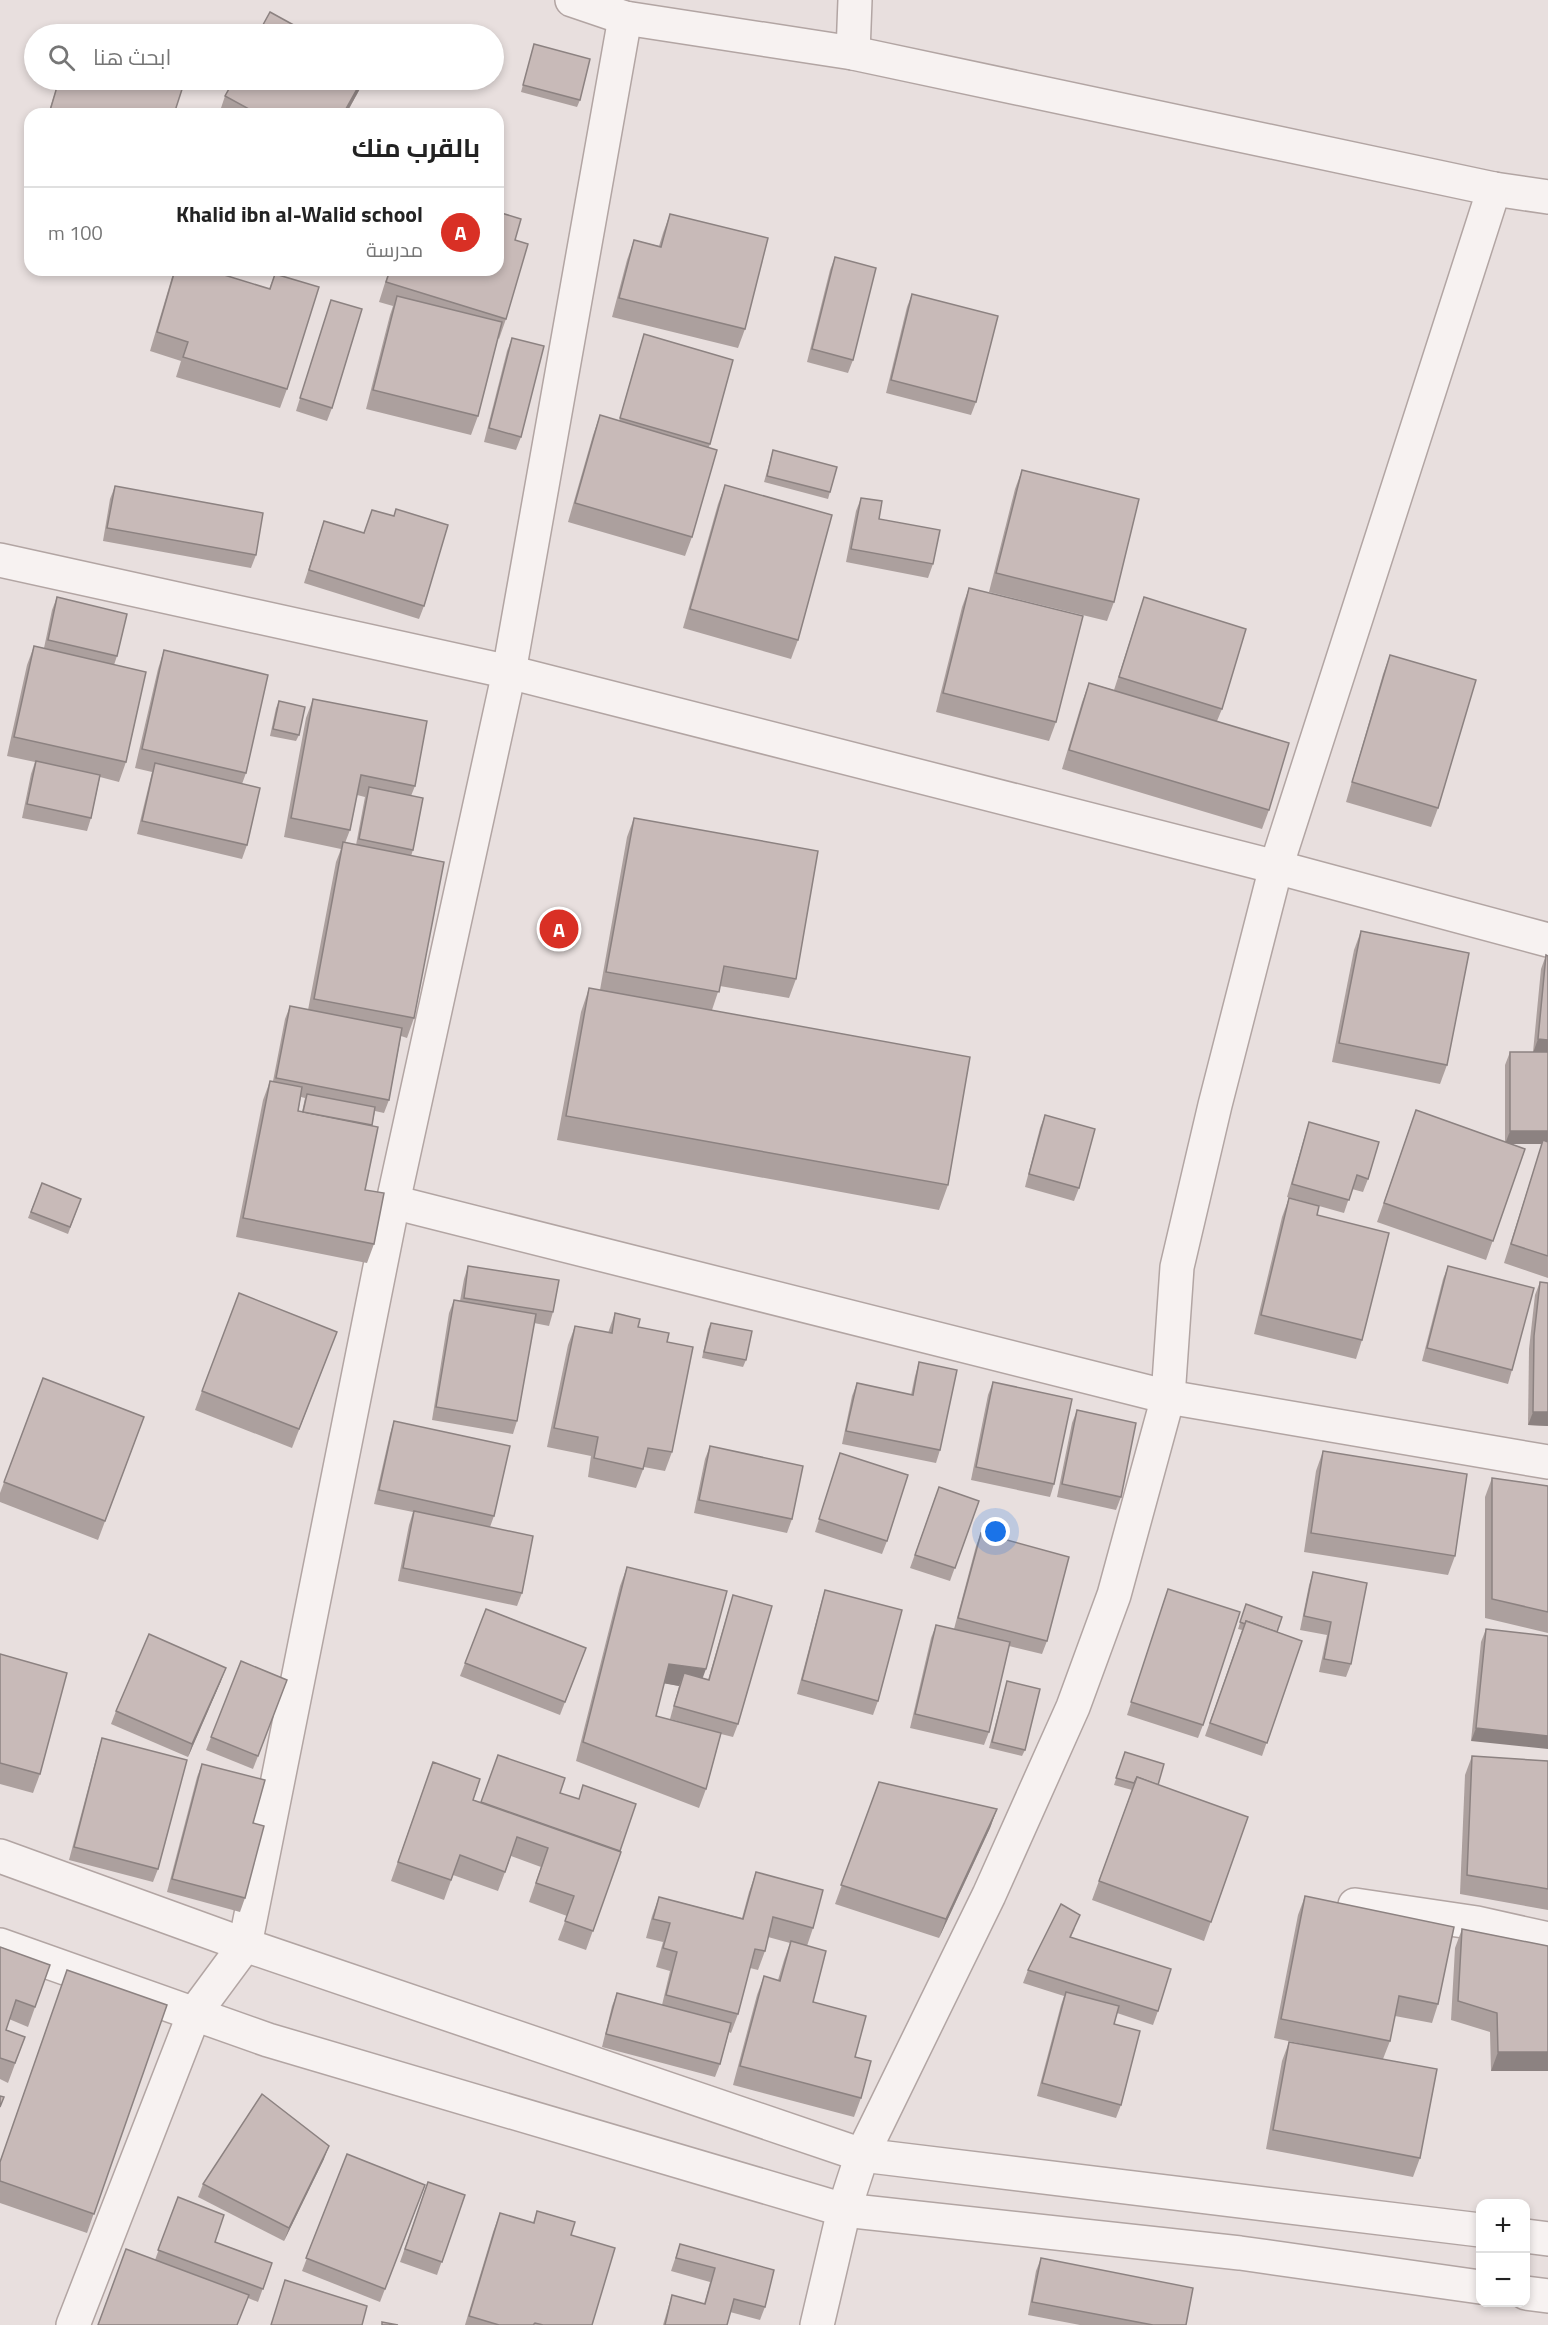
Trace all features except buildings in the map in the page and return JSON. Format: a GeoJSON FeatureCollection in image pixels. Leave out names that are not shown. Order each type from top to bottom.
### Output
{"type":"FeatureCollection","features":[{"type":"Feature","properties":{"kind":"street"},"geometry":{"type":"LineString","coordinates":[[572,0],[625,18],[853,53],[1494,189],[1548,196]]}},
{"type":"Feature","properties":{"kind":"street"},"geometry":{"type":"LineString","coordinates":[[853,53],[855,0]]}},
{"type":"Feature","properties":{"kind":"street"},"geometry":{"type":"LineString","coordinates":[[73,2325],[194,2014],[245,1945],[393,1202],[509,672],[625,18]]}},
{"type":"Feature","properties":{"kind":"street"},"geometry":{"type":"LineString","coordinates":[[817,2325],[844,2210],[862,2155],[989,1895],[1073,1707],[1114,1594],[1168,1397],[1177,1267],[1215,1105],[1276,867],[1494,189]]}},
{"type":"Feature","properties":{"kind":"street"},"geometry":{"type":"LineString","coordinates":[[0,560],[509,672],[1276,867],[1548,940]]}},
{"type":"Feature","properties":{"kind":"street"},"geometry":{"type":"LineString","coordinates":[[393,1202],[1168,1397],[1548,1462]]}},
{"type":"Feature","properties":{"kind":"street"},"geometry":{"type":"LineString","coordinates":[[0,1857],[245,1945],[862,2155],[1476,2230]]}},
{"type":"Feature","properties":{"kind":"street"},"geometry":{"type":"LineString","coordinates":[[1355,1905],[1477,1923],[1548,1939]]}},
{"type":"Feature","properties":{"kind":"street"},"geometry":{"type":"LineString","coordinates":[[0,1945],[268,2040],[844,2210],[1240,2253],[1476,2286]]}},
{"type":"Feature","properties":{"kind":"street"},"geometry":{"type":"LineString","coordinates":[[1530,2237],[1548,2239]]}},
{"type":"Feature","properties":{"kind":"street"},"geometry":{"type":"LineString","coordinates":[[1530,2294],[1548,2296]]}},
{"type":"Feature","properties":{"kind":"place","name":"Khalid ibn al-Walid school"},"geometry":{"type":"Point","coordinates":[559,929]}}]}
